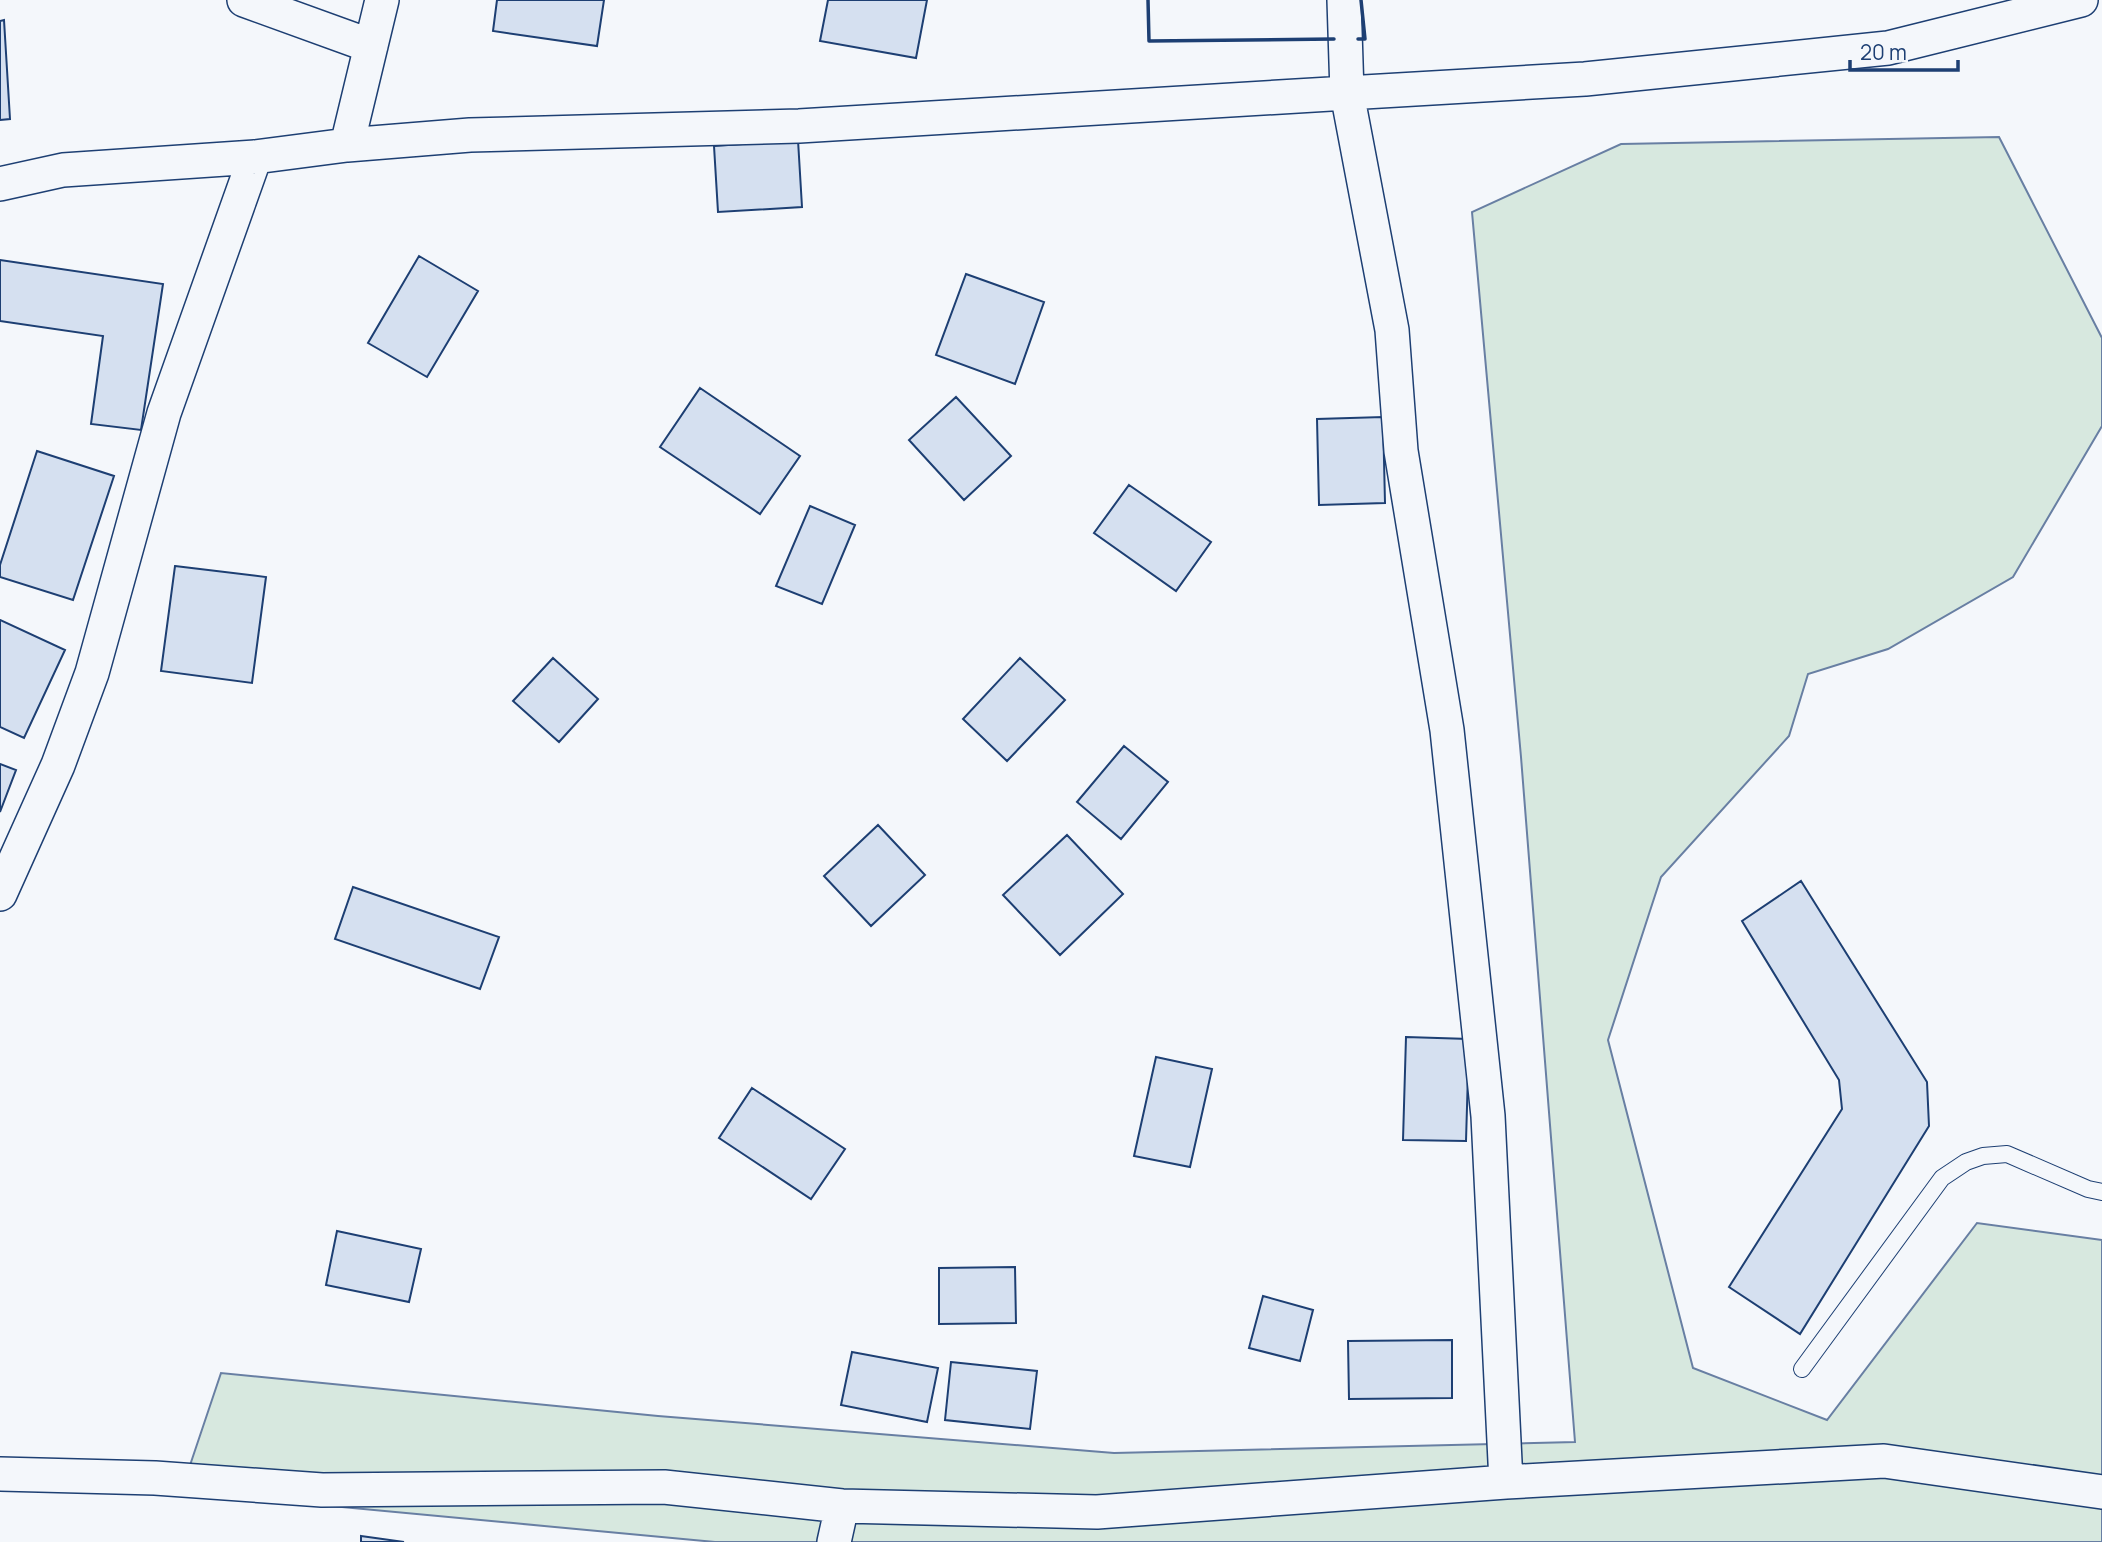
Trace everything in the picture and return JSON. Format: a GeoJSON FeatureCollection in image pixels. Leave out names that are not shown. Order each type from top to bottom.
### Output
{"type":"FeatureCollection","features":[{"type":"Feature","properties":{"kind":"street"},"geometry":{"type":"LineString","coordinates":[[244,0],[370,46]]}},
{"type":"Feature","properties":{"kind":"street"},"geometry":{"type":"LineString","coordinates":[[347,145],[382,0]]}},
{"type":"Feature","properties":{"kind":"street"},"geometry":{"type":"LineString","coordinates":[[1344,0],[1347,93],[1392,330],[1401,451],[1447,730],[1488,1116],[1506,1482]]}},
{"type":"Feature","properties":{"kind":"street"},"geometry":{"type":"LineString","coordinates":[[0,184],[63,170],[255,157],[347,145],[470,135],[799,126],[1585,79],[1888,48],[1962,14],[2081,0]]}},
{"type":"Feature","properties":{"kind":"street"},"geometry":{"type":"LineString","coordinates":[[0,894],[58,765],[92,673],[164,413],[255,157]]}},
{"type":"Feature","properties":{"kind":"street"},"geometry":{"type":"LineString","coordinates":[[0,1474],[155,1478],[322,1490],[664,1487],[842,1506],[1097,1512],[1506,1482],[1884,1461],[2102,1492]]}},
{"type":"Feature","properties":{"kind":"street"},"geometry":{"type":"LineString","coordinates":[[834,1542],[842,1506]]}},
{"type":"Feature","properties":{"kind":"lane"},"geometry":{"type":"LineString","coordinates":[[1802,1369],[1942,1178],[1966,1162],[1983,1156],[2007,1154],[2088,1189],[2102,1192]]}},
{"type":"Feature","properties":{"kind":"shaded area"},"geometry":{"type":"Polygon","coordinates":[[[1999,137],[2102,338],[2102,426],[2013,577],[1888,649],[1808,674],[1789,736],[1661,877],[1608,1040],[1693,1368],[1827,1420],[1977,1223],[2102,1240],[2102,1542],[715,1542],[181,1492],[221,1373],[658,1416],[1114,1453],[1575,1442],[1521,757],[1472,212],[1621,144],[1999,137]]]}},
{"type":"Feature","properties":{"kind":"building"},"geometry":{"type":"Polygon","coordinates":[[[497,0],[604,0],[597,46],[493,31],[497,0]]]}},
{"type":"Feature","properties":{"kind":"building"},"geometry":{"type":"Polygon","coordinates":[[[828,0],[927,0],[916,58],[820,41],[828,0]]]}},
{"type":"Feature","properties":{"kind":"building"},"geometry":{"type":"Polygon","coordinates":[[[4,20],[10,119],[0,120],[0,21],[4,20]]]}},
{"type":"Feature","properties":{"kind":"building"},"geometry":{"type":"Polygon","coordinates":[[[798,140],[802,207],[718,212],[714,146],[798,140]]]}},
{"type":"Feature","properties":{"kind":"building"},"geometry":{"type":"Polygon","coordinates":[[[419,256],[478,291],[427,377],[368,343],[419,256]]]}},
{"type":"Feature","properties":{"kind":"building"},"geometry":{"type":"Polygon","coordinates":[[[0,260],[163,284],[141,430],[91,424],[103,336],[0,321],[0,260]]]}},
{"type":"Feature","properties":{"kind":"building"},"geometry":{"type":"Polygon","coordinates":[[[966,274],[1044,302],[1015,384],[936,355],[966,274]]]}},
{"type":"Feature","properties":{"kind":"building"},"geometry":{"type":"Polygon","coordinates":[[[700,388],[800,456],[760,514],[660,447],[700,388]]]}},
{"type":"Feature","properties":{"kind":"building"},"geometry":{"type":"Polygon","coordinates":[[[956,397],[1011,456],[964,500],[909,440],[956,397]]]}},
{"type":"Feature","properties":{"kind":"building"},"geometry":{"type":"Polygon","coordinates":[[[1383,417],[1385,503],[1319,505],[1317,419],[1383,417]]]}},
{"type":"Feature","properties":{"kind":"building"},"geometry":{"type":"Polygon","coordinates":[[[37,451],[114,476],[73,600],[0,577],[0,565],[37,451]]]}},
{"type":"Feature","properties":{"kind":"building"},"geometry":{"type":"Polygon","coordinates":[[[1129,485],[1211,542],[1176,591],[1094,533],[1129,485]]]}},
{"type":"Feature","properties":{"kind":"building"},"geometry":{"type":"Polygon","coordinates":[[[810,506],[855,525],[822,604],[776,586],[810,506]]]}},
{"type":"Feature","properties":{"kind":"building"},"geometry":{"type":"Polygon","coordinates":[[[175,566],[266,577],[252,683],[161,671],[175,566]]]}},
{"type":"Feature","properties":{"kind":"building"},"geometry":{"type":"Polygon","coordinates":[[[0,620],[65,650],[24,738],[0,727],[0,620]]]}},
{"type":"Feature","properties":{"kind":"building"},"geometry":{"type":"Polygon","coordinates":[[[553,658],[598,699],[559,742],[513,701],[553,658]]]}},
{"type":"Feature","properties":{"kind":"building"},"geometry":{"type":"Polygon","coordinates":[[[1020,658],[1065,700],[1007,761],[963,719],[1020,658]]]}},
{"type":"Feature","properties":{"kind":"building"},"geometry":{"type":"Polygon","coordinates":[[[1124,746],[1168,782],[1121,839],[1077,802],[1124,746]]]}},
{"type":"Feature","properties":{"kind":"building"},"geometry":{"type":"Polygon","coordinates":[[[0,764],[16,770],[0,812],[0,764]]]}},
{"type":"Feature","properties":{"kind":"building"},"geometry":{"type":"Polygon","coordinates":[[[878,825],[925,875],[871,926],[824,876],[878,825]]]}},
{"type":"Feature","properties":{"kind":"building"},"geometry":{"type":"Polygon","coordinates":[[[1067,835],[1123,894],[1060,955],[1003,895],[1067,835]]]}},
{"type":"Feature","properties":{"kind":"building"},"geometry":{"type":"Polygon","coordinates":[[[1801,881],[1927,1082],[1929,1126],[1800,1334],[1729,1287],[1842,1109],[1839,1080],[1742,921],[1801,881]]]}},
{"type":"Feature","properties":{"kind":"building"},"geometry":{"type":"Polygon","coordinates":[[[353,887],[499,937],[480,989],[335,939],[353,887]]]}},
{"type":"Feature","properties":{"kind":"building"},"geometry":{"type":"Polygon","coordinates":[[[1406,1037],[1469,1039],[1466,1141],[1403,1140],[1406,1037]]]}},
{"type":"Feature","properties":{"kind":"building"},"geometry":{"type":"Polygon","coordinates":[[[1156,1057],[1212,1069],[1190,1167],[1134,1156],[1156,1057]]]}},
{"type":"Feature","properties":{"kind":"building"},"geometry":{"type":"Polygon","coordinates":[[[752,1088],[845,1149],[811,1199],[719,1138],[752,1088]]]}},
{"type":"Feature","properties":{"kind":"building"},"geometry":{"type":"Polygon","coordinates":[[[337,1231],[421,1249],[409,1302],[326,1285],[337,1231]]]}},
{"type":"Feature","properties":{"kind":"building"},"geometry":{"type":"Polygon","coordinates":[[[1015,1267],[1016,1323],[939,1324],[939,1268],[1015,1267]]]}},
{"type":"Feature","properties":{"kind":"building"},"geometry":{"type":"Polygon","coordinates":[[[1263,1296],[1313,1310],[1300,1361],[1249,1348],[1263,1296]]]}},
{"type":"Feature","properties":{"kind":"building"},"geometry":{"type":"Polygon","coordinates":[[[1452,1340],[1452,1398],[1349,1399],[1348,1341],[1452,1340]]]}},
{"type":"Feature","properties":{"kind":"building"},"geometry":{"type":"Polygon","coordinates":[[[852,1352],[938,1368],[927,1422],[841,1405],[852,1352]]]}},
{"type":"Feature","properties":{"kind":"building"},"geometry":{"type":"Polygon","coordinates":[[[951,1362],[1037,1371],[1030,1429],[945,1420],[951,1362]]]}},
{"type":"Feature","properties":{"kind":"building"},"geometry":{"type":"Polygon","coordinates":[[[361,1536],[404,1542],[361,1542],[361,1536]]]}},
{"type":"Feature","properties":{"kind":"wall"},"geometry":{"type":"LineString","coordinates":[[1148,0],[1149,41],[1334,39]]}},
{"type":"Feature","properties":{"kind":"wall"},"geometry":{"type":"LineString","coordinates":[[1358,39],[1365,39],[1361,0]]}}]}
